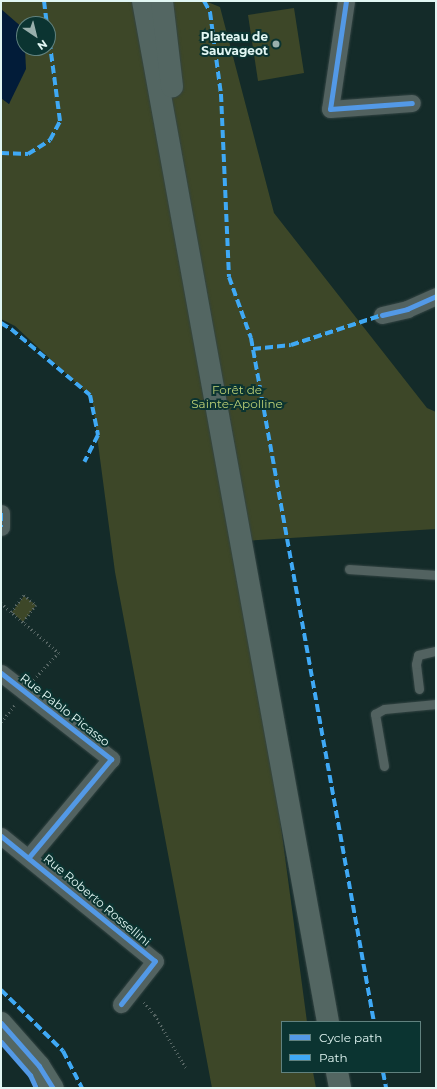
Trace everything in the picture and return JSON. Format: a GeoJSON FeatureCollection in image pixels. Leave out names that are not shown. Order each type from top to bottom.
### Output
{"type":"FeatureCollection","features":[{"type":"Feature","properties":{"kind":"main road"},"geometry":{"type":"LineString","coordinates":[[156,2],[192,273],[328,1021]]}},
{"type":"Feature","properties":{"kind":"main road"},"geometry":{"type":"LineString","coordinates":[[1,1023],[39,1066],[53,1088]]}},
{"type":"Feature","properties":{"kind":"main road"},"geometry":{"type":"LineString","coordinates":[[337,1073],[340,1088]]}},
{"type":"Feature","properties":{"kind":"street"},"geometry":{"type":"LineString","coordinates":[[346,1],[330,109],[412,103]]}},
{"type":"Feature","properties":{"kind":"street"},"geometry":{"type":"LineString","coordinates":[[382,315],[407,309],[436,296]]}},
{"type":"Feature","properties":{"kind":"street"},"geometry":{"type":"LineString","coordinates":[[1,513],[1,527]]}},
{"type":"Feature","properties":{"kind":"street","name":"Rue Pablo Picasso"},"geometry":{"type":"LineString","coordinates":[[1,673],[111,759],[29,857]]}},
{"type":"Feature","properties":{"kind":"street","name":"Rue Roberto Rossellini"},"geometry":{"type":"LineString","coordinates":[[1,836],[29,857],[155,961],[121,1004]]}},
{"type":"Feature","properties":{"kind":"lane"},"geometry":{"type":"LineString","coordinates":[[349,569],[436,575]]}},
{"type":"Feature","properties":{"kind":"lane"},"geometry":{"type":"LineString","coordinates":[[419,689],[416,664],[418,655],[436,651]]}},
{"type":"Feature","properties":{"kind":"lane"},"geometry":{"type":"LineString","coordinates":[[384,766],[375,714],[384,709],[436,704]]}},
{"type":"Feature","properties":{"kind":"path"},"geometry":{"type":"LineString","coordinates":[[11,612],[24,595],[36,605],[23,623]]}},
{"type":"Feature","properties":{"kind":"path"},"geometry":{"type":"LineString","coordinates":[[1,603],[59,652],[25,691],[1,722]]}},
{"type":"Feature","properties":{"kind":"path"},"geometry":{"type":"LineString","coordinates":[[133,990],[155,1015],[186,1068]]}},
{"type":"Feature","properties":{"kind":"green space","name":"Forêt de Sainte-Apolline"},"geometry":{"type":"Polygon","coordinates":[[[1,1],[205,1],[220,7],[274,213],[427,408],[436,412],[436,529],[243,541],[307,1021],[281,1021],[281,1073],[313,1073],[316,1088],[212,1088],[115,572],[92,398],[15,326],[1,319],[1,98],[9,104],[22,56],[56,56],[56,16],[16,16],[16,23],[2,12],[1,1]]]}},
{"type":"Feature","properties":{"kind":"green space","name":"Plateau de Sauvageot"},"geometry":{"type":"Polygon","coordinates":[[[294,8],[304,73],[258,81],[248,15],[294,8]]]}},
{"type":"Feature","properties":{"kind":"green space"},"geometry":{"type":"Polygon","coordinates":[[[24,596],[36,605],[23,622],[12,612],[24,596]]]}},
{"type":"Feature","properties":{"kind":"water"},"geometry":{"type":"Polygon","coordinates":[[[1,9],[16,22],[16,56],[25,56],[26,69],[9,104],[1,98],[1,9]]]}},
{"type":"Feature","properties":{"kind":"marked path"},"geometry":{"type":"LineString","coordinates":[[44,1],[46,16]]}},
{"type":"Feature","properties":{"kind":"marked path"},"geometry":{"type":"LineString","coordinates":[[204,1],[210,12],[221,94],[229,277],[251,338],[374,1021]]}},
{"type":"Feature","properties":{"kind":"marked path"},"geometry":{"type":"LineString","coordinates":[[1,153],[28,154],[50,140],[60,121],[51,56]]}},
{"type":"Feature","properties":{"kind":"marked path"},"geometry":{"type":"LineString","coordinates":[[253,349],[291,345],[382,315]]}},
{"type":"Feature","properties":{"kind":"marked path"},"geometry":{"type":"LineString","coordinates":[[1,323],[11,329],[90,395],[98,435],[84,462]]}},
{"type":"Feature","properties":{"kind":"marked path"},"geometry":{"type":"LineString","coordinates":[[1,513],[1,527]]}},
{"type":"Feature","properties":{"kind":"marked path"},"geometry":{"type":"LineString","coordinates":[[1,990],[63,1051],[82,1088]]}},
{"type":"Feature","properties":{"kind":"marked path"},"geometry":{"type":"LineString","coordinates":[[383,1073],[386,1088]]}},
{"type":"Feature","properties":{"kind":"cycle path"},"geometry":{"type":"LineString","coordinates":[[346,1],[330,109],[412,103]]}},
{"type":"Feature","properties":{"kind":"cycle path"},"geometry":{"type":"LineString","coordinates":[[382,315],[407,309],[436,296]]}},
{"type":"Feature","properties":{"kind":"cycle path"},"geometry":{"type":"LineString","coordinates":[[1,673],[111,759],[29,857]]}},
{"type":"Feature","properties":{"kind":"cycle path"},"geometry":{"type":"LineString","coordinates":[[1,836],[155,961],[121,1004]]}},
{"type":"Feature","properties":{"kind":"cycle path"},"geometry":{"type":"LineString","coordinates":[[1,1023],[39,1066],[53,1088]]}},
{"type":"Feature","properties":{"kind":"cycle path"},"geometry":{"type":"LineString","coordinates":[[1,1042],[30,1075],[36,1088]]}},
{"type":"Feature","properties":{"kind":"place","name":"Plateau de Sauvageot"},"geometry":{"type":"Point","coordinates":[276,44]}}]}
